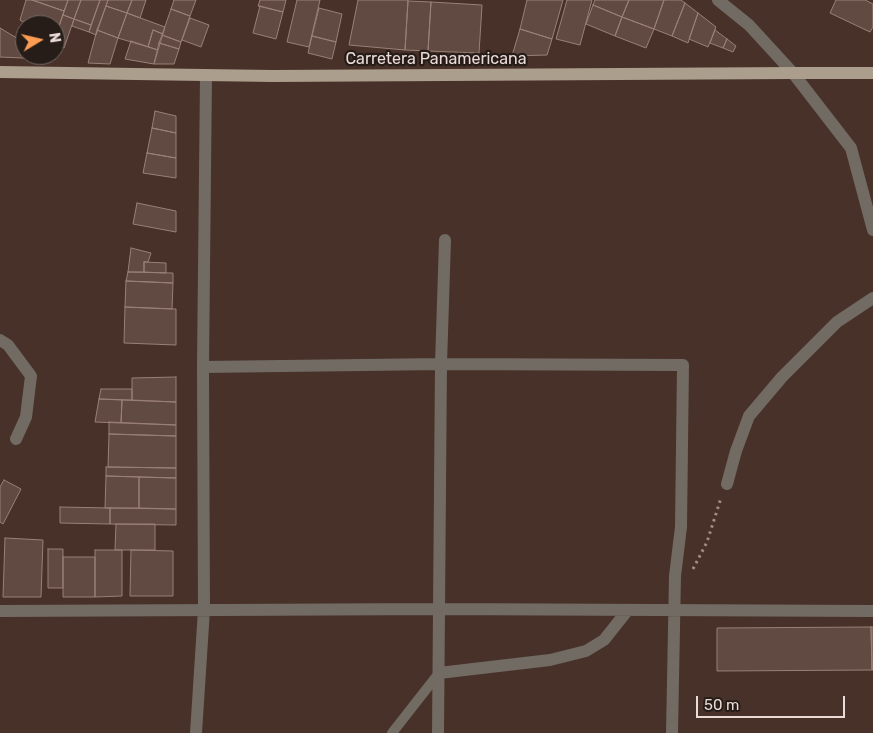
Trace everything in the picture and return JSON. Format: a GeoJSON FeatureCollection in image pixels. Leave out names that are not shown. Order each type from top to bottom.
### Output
{"type":"FeatureCollection","features":[{"type":"Feature","properties":{"kind":"main road","name":"Carretera Panamericana"},"geometry":{"type":"LineString","coordinates":[[0,72],[272,76],[873,73]]}},
{"type":"Feature","properties":{"kind":"street"},"geometry":{"type":"LineString","coordinates":[[718,0],[749,25],[794,73],[851,148],[873,230]]}},
{"type":"Feature","properties":{"kind":"street"},"geometry":{"type":"LineString","coordinates":[[196,733],[204,610],[203,368],[206,75]]}},
{"type":"Feature","properties":{"kind":"street"},"geometry":{"type":"LineString","coordinates":[[438,733],[441,364],[445,240]]}},
{"type":"Feature","properties":{"kind":"street"},"geometry":{"type":"LineString","coordinates":[[726,484],[736,451],[750,416],[782,377],[837,322],[873,298]]}},
{"type":"Feature","properties":{"kind":"street"},"geometry":{"type":"LineString","coordinates":[[0,340],[8,345],[31,376],[26,417],[16,439]]}},
{"type":"Feature","properties":{"kind":"street"},"geometry":{"type":"LineString","coordinates":[[203,368],[441,364],[683,365],[681,527],[675,576],[672,733]]}},
{"type":"Feature","properties":{"kind":"street"},"geometry":{"type":"LineString","coordinates":[[0,612],[438,609],[873,611]]}},
{"type":"Feature","properties":{"kind":"street"},"geometry":{"type":"LineString","coordinates":[[438,673],[550,660],[586,650],[604,640],[627,610]]}},
{"type":"Feature","properties":{"kind":"lane"},"geometry":{"type":"LineString","coordinates":[[392,733],[438,673]]}},
{"type":"Feature","properties":{"kind":"path"},"geometry":{"type":"LineString","coordinates":[[690,576],[706,542],[726,484]]}},
{"type":"Feature","properties":{"kind":"building"},"geometry":{"type":"Polygon","coordinates":[[[26,0],[32,0],[64,11],[63,15],[22,15],[26,0]]]}},
{"type":"Feature","properties":{"kind":"building"},"geometry":{"type":"Polygon","coordinates":[[[32,0],[68,0],[64,11],[32,0]]]}},
{"type":"Feature","properties":{"kind":"building"},"geometry":{"type":"Polygon","coordinates":[[[68,0],[81,0],[74,19],[63,15],[68,0]]]}},
{"type":"Feature","properties":{"kind":"building"},"geometry":{"type":"Polygon","coordinates":[[[81,0],[100,0],[91,25],[74,19],[81,0]]]}},
{"type":"Feature","properties":{"kind":"building"},"geometry":{"type":"Polygon","coordinates":[[[100,0],[108,0],[96,35],[89,32],[100,0]]]}},
{"type":"Feature","properties":{"kind":"building"},"geometry":{"type":"Polygon","coordinates":[[[108,0],[132,0],[127,13],[106,6],[108,0]]]}},
{"type":"Feature","properties":{"kind":"building"},"geometry":{"type":"Polygon","coordinates":[[[132,0],[146,0],[140,18],[127,13],[132,0]]]}},
{"type":"Feature","properties":{"kind":"building"},"geometry":{"type":"Polygon","coordinates":[[[174,0],[196,0],[190,16],[171,9],[174,0]]]}},
{"type":"Feature","properties":{"kind":"building"},"geometry":{"type":"Polygon","coordinates":[[[260,0],[286,0],[283,12],[258,6],[260,0]]]}},
{"type":"Feature","properties":{"kind":"building"},"geometry":{"type":"Polygon","coordinates":[[[297,0],[320,0],[309,47],[287,42],[297,0]]]}},
{"type":"Feature","properties":{"kind":"building"},"geometry":{"type":"Polygon","coordinates":[[[358,0],[408,0],[405,50],[349,45],[358,0]]]}},
{"type":"Feature","properties":{"kind":"building"},"geometry":{"type":"Polygon","coordinates":[[[527,0],[563,0],[552,39],[520,29],[527,0]]]}},
{"type":"Feature","properties":{"kind":"building"},"geometry":{"type":"Polygon","coordinates":[[[567,0],[592,0],[580,45],[556,39],[567,0]]]}},
{"type":"Feature","properties":{"kind":"building"},"geometry":{"type":"Polygon","coordinates":[[[595,0],[629,0],[622,17],[593,5],[595,0]]]}},
{"type":"Feature","properties":{"kind":"building"},"geometry":{"type":"Polygon","coordinates":[[[629,0],[664,0],[654,29],[622,17],[629,0]]]}},
{"type":"Feature","properties":{"kind":"building"},"geometry":{"type":"Polygon","coordinates":[[[664,0],[681,0],[685,3],[672,36],[654,29],[664,0]]]}},
{"type":"Feature","properties":{"kind":"building"},"geometry":{"type":"Polygon","coordinates":[[[836,0],[865,0],[873,4],[873,27],[870,32],[830,13],[836,0]]]}},
{"type":"Feature","properties":{"kind":"building"},"geometry":{"type":"Polygon","coordinates":[[[408,1],[431,2],[428,51],[405,50],[408,1]]]}},
{"type":"Feature","properties":{"kind":"building"},"geometry":{"type":"Polygon","coordinates":[[[431,2],[482,5],[479,53],[428,51],[431,2]]]}},
{"type":"Feature","properties":{"kind":"building"},"geometry":{"type":"Polygon","coordinates":[[[685,3],[698,13],[688,43],[672,36],[685,3]]]}},
{"type":"Feature","properties":{"kind":"building"},"geometry":{"type":"Polygon","coordinates":[[[593,5],[622,17],[615,36],[586,24],[593,5]]]}},
{"type":"Feature","properties":{"kind":"building"},"geometry":{"type":"Polygon","coordinates":[[[106,6],[127,13],[118,38],[97,30],[106,6]]]}},
{"type":"Feature","properties":{"kind":"building"},"geometry":{"type":"Polygon","coordinates":[[[260,6],[283,12],[276,39],[253,33],[260,6]]]}},
{"type":"Feature","properties":{"kind":"building"},"geometry":{"type":"Polygon","coordinates":[[[319,8],[342,14],[336,42],[312,36],[319,8]]]}},
{"type":"Feature","properties":{"kind":"building"},"geometry":{"type":"Polygon","coordinates":[[[171,9],[190,16],[181,42],[162,35],[171,9]]]}},
{"type":"Feature","properties":{"kind":"building"},"geometry":{"type":"Polygon","coordinates":[[[127,13],[165,27],[163,34],[153,30],[148,47],[118,38],[127,13]]]}},
{"type":"Feature","properties":{"kind":"building"},"geometry":{"type":"Polygon","coordinates":[[[698,13],[716,27],[708,47],[689,39],[698,13]]]}},
{"type":"Feature","properties":{"kind":"building"},"geometry":{"type":"Polygon","coordinates":[[[65,16],[74,19],[65,45],[65,16]]]}},
{"type":"Feature","properties":{"kind":"building"},"geometry":{"type":"Polygon","coordinates":[[[622,17],[654,29],[646,48],[615,36],[622,17]]]}},
{"type":"Feature","properties":{"kind":"building"},"geometry":{"type":"Polygon","coordinates":[[[190,18],[209,25],[201,47],[182,40],[190,18]]]}},
{"type":"Feature","properties":{"kind":"building"},"geometry":{"type":"Polygon","coordinates":[[[74,19],[91,25],[89,32],[72,26],[74,19]]]}},
{"type":"Feature","properties":{"kind":"building"},"geometry":{"type":"Polygon","coordinates":[[[0,28],[15,37],[15,58],[0,57],[0,28]]]}},
{"type":"Feature","properties":{"kind":"building"},"geometry":{"type":"Polygon","coordinates":[[[520,29],[552,39],[547,55],[512,56],[520,29]]]}},
{"type":"Feature","properties":{"kind":"building"},"geometry":{"type":"Polygon","coordinates":[[[97,30],[118,38],[110,64],[88,63],[97,30]]]}},
{"type":"Feature","properties":{"kind":"building"},"geometry":{"type":"Polygon","coordinates":[[[153,30],[163,34],[158,50],[148,47],[153,30]]]}},
{"type":"Feature","properties":{"kind":"building"},"geometry":{"type":"Polygon","coordinates":[[[715,30],[727,39],[723,48],[710,43],[715,30]]]}},
{"type":"Feature","properties":{"kind":"building"},"geometry":{"type":"Polygon","coordinates":[[[162,35],[181,42],[179,49],[159,43],[162,35]]]}},
{"type":"Feature","properties":{"kind":"building"},"geometry":{"type":"Polygon","coordinates":[[[312,36],[336,42],[332,59],[308,53],[312,36]]]}},
{"type":"Feature","properties":{"kind":"building"},"geometry":{"type":"Polygon","coordinates":[[[727,39],[736,46],[733,52],[723,48],[727,39]]]}},
{"type":"Feature","properties":{"kind":"building"},"geometry":{"type":"Polygon","coordinates":[[[131,41],[158,50],[154,64],[125,59],[131,41]]]}},
{"type":"Feature","properties":{"kind":"building"},"geometry":{"type":"Polygon","coordinates":[[[159,43],[179,49],[174,64],[154,64],[159,43]]]}},
{"type":"Feature","properties":{"kind":"building"},"geometry":{"type":"Polygon","coordinates":[[[155,111],[176,116],[176,133],[152,128],[155,111]]]}},
{"type":"Feature","properties":{"kind":"building"},"geometry":{"type":"Polygon","coordinates":[[[152,128],[176,133],[176,158],[147,153],[152,128]]]}},
{"type":"Feature","properties":{"kind":"building"},"geometry":{"type":"Polygon","coordinates":[[[147,153],[176,158],[176,178],[143,173],[147,153]]]}},
{"type":"Feature","properties":{"kind":"building"},"geometry":{"type":"Polygon","coordinates":[[[137,203],[176,211],[176,232],[133,224],[137,203]]]}},
{"type":"Feature","properties":{"kind":"building"},"geometry":{"type":"Polygon","coordinates":[[[131,248],[151,253],[148,262],[144,262],[144,272],[128,272],[131,248]]]}},
{"type":"Feature","properties":{"kind":"building"},"geometry":{"type":"Polygon","coordinates":[[[144,262],[166,263],[166,273],[144,272],[144,262]]]}},
{"type":"Feature","properties":{"kind":"building"},"geometry":{"type":"Polygon","coordinates":[[[128,272],[173,273],[173,283],[126,281],[128,272]]]}},
{"type":"Feature","properties":{"kind":"building"},"geometry":{"type":"Polygon","coordinates":[[[126,281],[173,283],[172,309],[125,307],[126,281]]]}},
{"type":"Feature","properties":{"kind":"building"},"geometry":{"type":"Polygon","coordinates":[[[125,307],[176,309],[176,345],[124,343],[125,307]]]}},
{"type":"Feature","properties":{"kind":"building"},"geometry":{"type":"Polygon","coordinates":[[[176,377],[176,402],[132,400],[132,378],[176,377]]]}},
{"type":"Feature","properties":{"kind":"building"},"geometry":{"type":"Polygon","coordinates":[[[101,389],[132,389],[132,400],[99,399],[101,389]]]}},
{"type":"Feature","properties":{"kind":"building"},"geometry":{"type":"Polygon","coordinates":[[[99,399],[122,400],[121,423],[95,422],[99,399]]]}},
{"type":"Feature","properties":{"kind":"building"},"geometry":{"type":"Polygon","coordinates":[[[122,400],[176,402],[176,425],[121,423],[122,400]]]}},
{"type":"Feature","properties":{"kind":"building"},"geometry":{"type":"Polygon","coordinates":[[[109,422],[176,425],[176,436],[109,434],[109,422]]]}},
{"type":"Feature","properties":{"kind":"building"},"geometry":{"type":"Polygon","coordinates":[[[109,434],[176,436],[176,468],[108,467],[109,434]]]}},
{"type":"Feature","properties":{"kind":"building"},"geometry":{"type":"Polygon","coordinates":[[[106,467],[176,468],[176,478],[106,476],[106,467]]]}},
{"type":"Feature","properties":{"kind":"building"},"geometry":{"type":"Polygon","coordinates":[[[106,476],[139,477],[139,508],[105,508],[106,476]]]}},
{"type":"Feature","properties":{"kind":"building"},"geometry":{"type":"Polygon","coordinates":[[[139,477],[176,478],[176,509],[139,508],[139,477]]]}},
{"type":"Feature","properties":{"kind":"building"},"geometry":{"type":"Polygon","coordinates":[[[4,480],[21,489],[3,524],[0,522],[0,487],[4,480]]]}},
{"type":"Feature","properties":{"kind":"building"},"geometry":{"type":"Polygon","coordinates":[[[60,507],[110,508],[110,524],[60,523],[60,507]]]}},
{"type":"Feature","properties":{"kind":"building"},"geometry":{"type":"Polygon","coordinates":[[[110,508],[176,509],[176,525],[110,524],[110,508]]]}},
{"type":"Feature","properties":{"kind":"building"},"geometry":{"type":"Polygon","coordinates":[[[116,524],[155,524],[155,550],[115,550],[116,524]]]}},
{"type":"Feature","properties":{"kind":"building"},"geometry":{"type":"Polygon","coordinates":[[[5,538],[43,540],[41,597],[3,597],[5,538]]]}},
{"type":"Feature","properties":{"kind":"building"},"geometry":{"type":"Polygon","coordinates":[[[48,549],[63,549],[63,588],[48,588],[48,549]]]}},
{"type":"Feature","properties":{"kind":"building"},"geometry":{"type":"Polygon","coordinates":[[[95,550],[122,550],[122,596],[95,597],[95,550]]]}},
{"type":"Feature","properties":{"kind":"building"},"geometry":{"type":"Polygon","coordinates":[[[131,550],[173,551],[173,596],[130,596],[131,550]]]}},
{"type":"Feature","properties":{"kind":"building"},"geometry":{"type":"Polygon","coordinates":[[[63,557],[95,557],[95,597],[63,597],[63,557]]]}},
{"type":"Feature","properties":{"kind":"building"},"geometry":{"type":"Polygon","coordinates":[[[871,627],[873,627],[873,670],[872,670],[871,627]]]}},
{"type":"Feature","properties":{"kind":"building"},"geometry":{"type":"Polygon","coordinates":[[[871,627],[872,670],[717,671],[717,628],[871,627]]]}}]}
